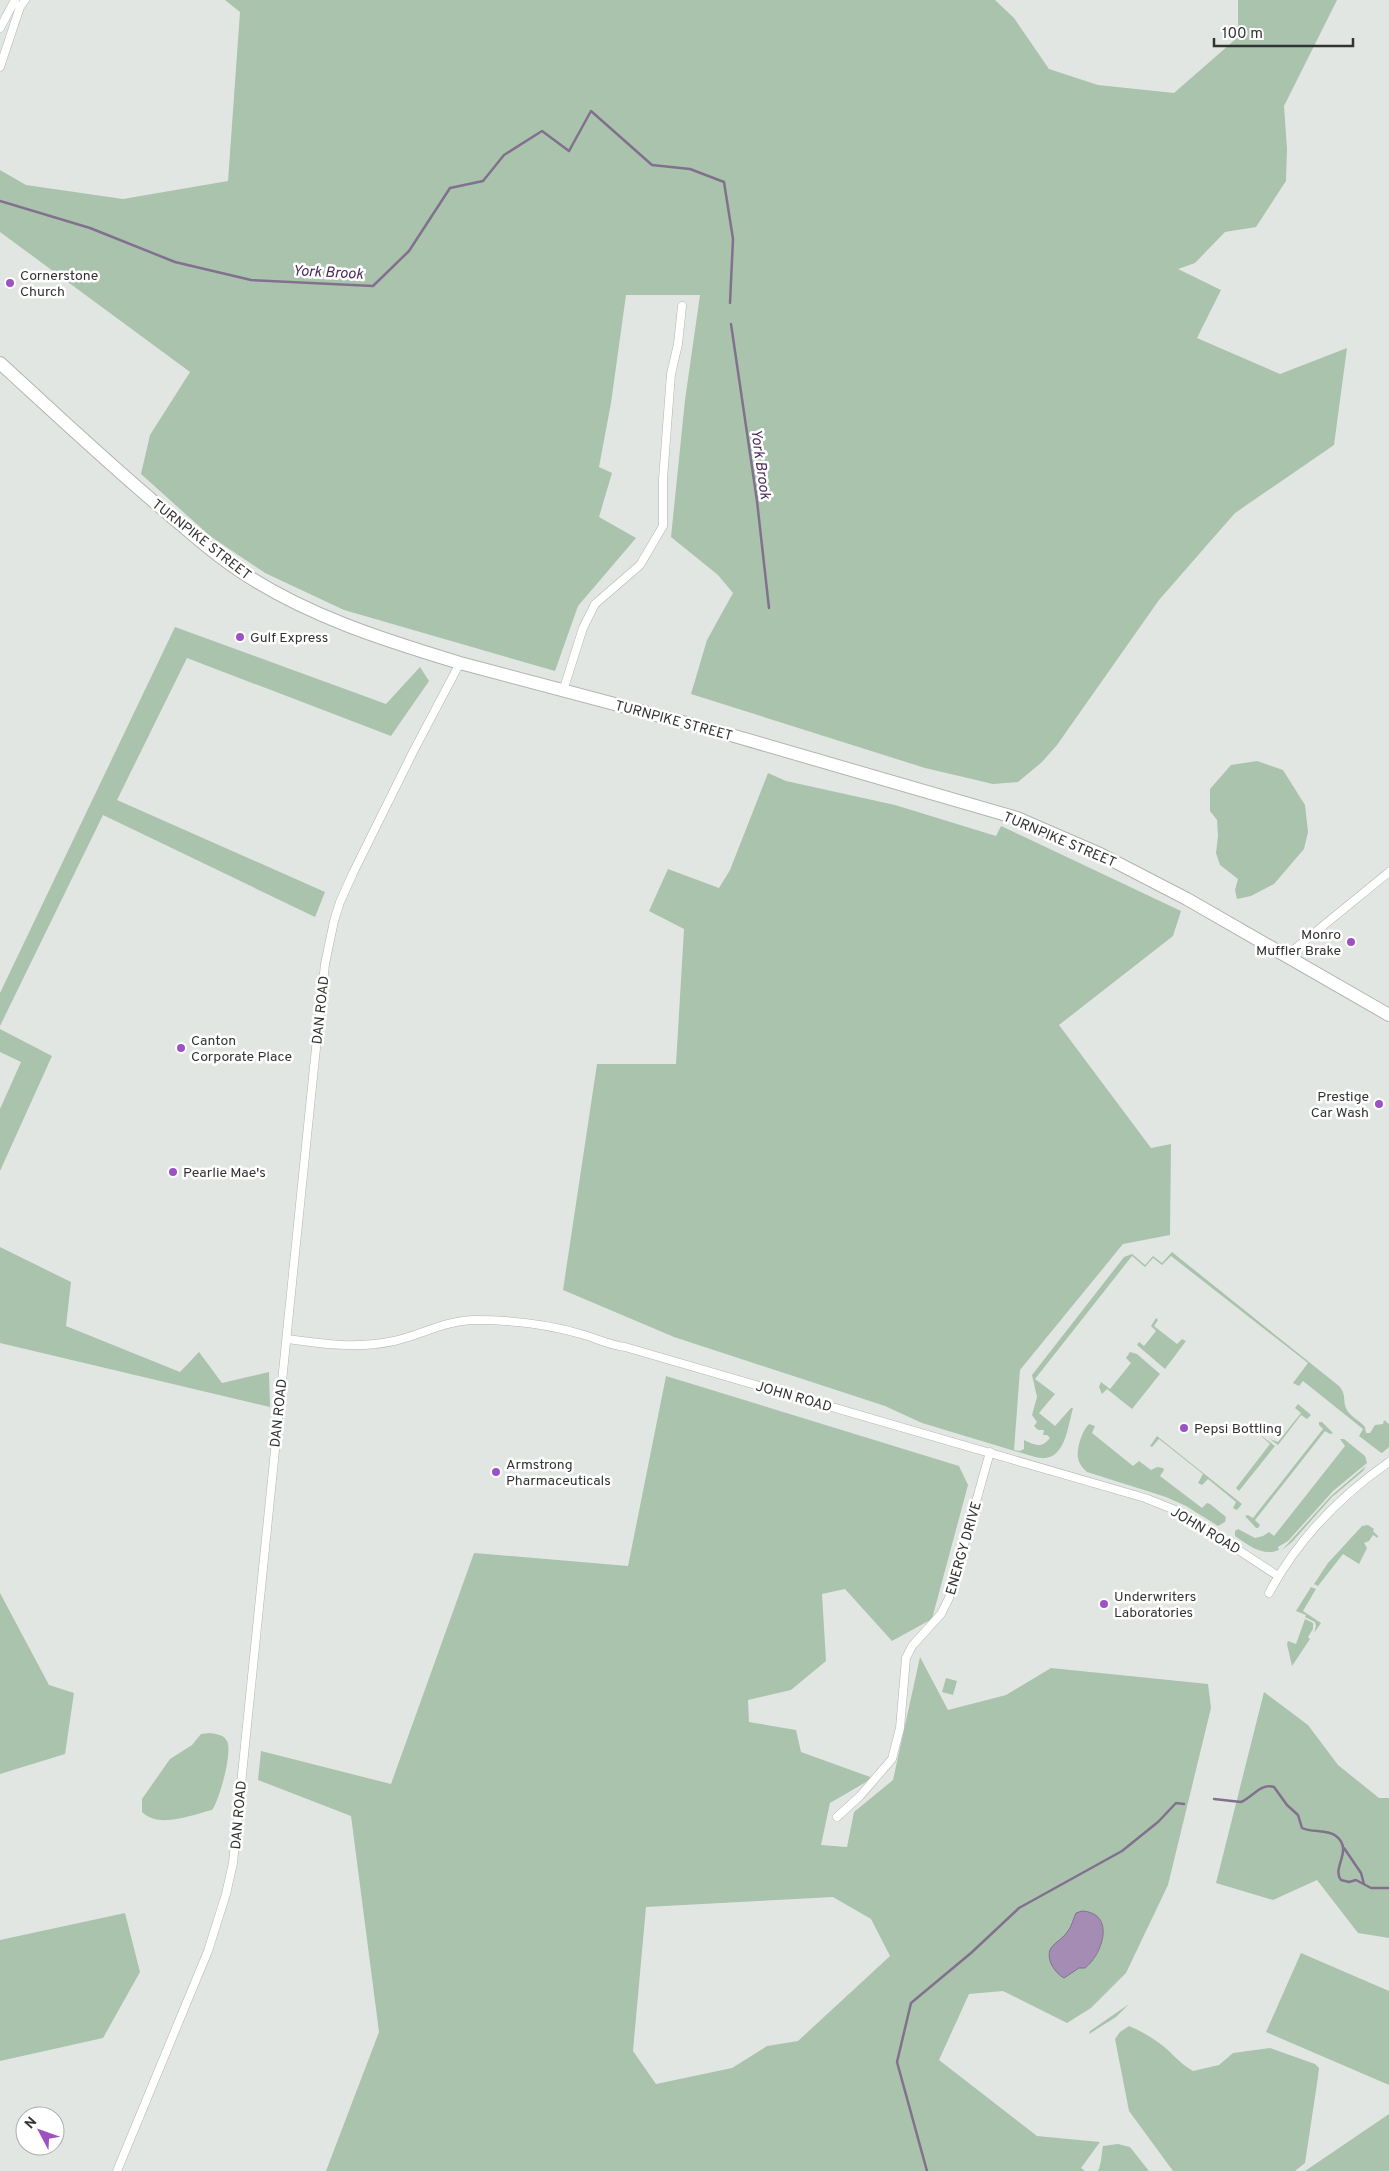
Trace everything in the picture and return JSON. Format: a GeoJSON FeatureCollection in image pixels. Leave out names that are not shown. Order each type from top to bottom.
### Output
{"type":"FeatureCollection","features":[{"type":"Feature","properties":{"kind":"main road","name":"TURNPIKE STREET"},"geometry":{"type":"LineString","coordinates":[[0,363],[142,492],[238,570],[309,609],[395,642],[460,663],[751,741],[1017,818],[1100,854],[1234,925],[1389,1015]]}},
{"type":"Feature","properties":{"kind":"street"},"geometry":{"type":"LineString","coordinates":[[0,28],[15,0]]}},
{"type":"Feature","properties":{"kind":"street"},"geometry":{"type":"LineString","coordinates":[[0,67],[20,7],[25,0]]}},
{"type":"Feature","properties":{"kind":"street"},"geometry":{"type":"LineString","coordinates":[[563,691],[583,628],[596,604],[640,564],[663,526],[663,478],[670,374],[678,344],[682,306]]}},
{"type":"Feature","properties":{"kind":"street","name":"DAN ROAD"},"geometry":{"type":"LineString","coordinates":[[117,2171],[208,1951],[226,1894],[233,1863],[266,1547],[278,1406],[288,1339],[325,964],[334,921],[353,873],[460,663]]}},
{"type":"Feature","properties":{"kind":"street"},"geometry":{"type":"LineString","coordinates":[[1286,956],[1389,872]]}},
{"type":"Feature","properties":{"kind":"street","name":"JOHN ROAD"},"geometry":{"type":"LineString","coordinates":[[288,1339],[333,1346],[368,1345],[395,1341],[452,1323],[474,1320],[543,1325],[581,1334],[614,1346],[625,1347],[1145,1498],[1193,1520],[1278,1576]]}},
{"type":"Feature","properties":{"kind":"street","name":"ENERGY DRIVE"},"geometry":{"type":"LineString","coordinates":[[837,1817],[860,1796],[894,1755],[901,1722],[906,1658],[912,1646],[941,1614],[949,1598],[990,1452]]}},
{"type":"Feature","properties":{"kind":"street"},"geometry":{"type":"LineString","coordinates":[[1269,1593],[1278,1576],[1321,1520],[1346,1495],[1389,1462]]}},
{"type":"Feature","properties":{"kind":"green space"},"geometry":{"type":"Polygon","coordinates":[[[225,0],[995,0],[1014,18],[1049,69],[1098,85],[1174,93],[1238,37],[1238,0],[1337,0],[1284,106],[1287,149],[1286,181],[1256,227],[1225,232],[1195,263],[1178,269],[1221,290],[1197,338],[1280,374],[1347,348],[1334,445],[1235,513],[1159,600],[1057,745],[1042,762],[1018,782],[993,784],[925,768],[691,694],[707,640],[733,593],[718,575],[671,537],[685,400],[700,295],[626,295],[611,403],[599,467],[612,473],[599,517],[636,538],[578,606],[555,671],[344,610],[265,573],[210,536],[141,474],[150,435],[190,372],[0,232],[0,170],[26,185],[123,199],[228,181],[240,12],[225,0]]]}},
{"type":"Feature","properties":{"kind":"green space"},"geometry":{"type":"Polygon","coordinates":[[[175,627],[386,704],[420,667],[429,681],[391,736],[187,658],[117,800],[325,892],[315,917],[103,815],[0,1026],[0,993],[175,627]]]}},
{"type":"Feature","properties":{"kind":"green space"},"geometry":{"type":"Polygon","coordinates":[[[1257,761],[1283,770],[1305,805],[1308,832],[1304,849],[1274,884],[1251,896],[1237,899],[1235,890],[1238,879],[1220,865],[1216,853],[1217,820],[1210,811],[1210,789],[1231,765],[1257,761]]]}},
{"type":"Feature","properties":{"kind":"green space"},"geometry":{"type":"Polygon","coordinates":[[[768,773],[786,781],[895,805],[996,836],[1001,826],[1181,911],[1173,936],[1059,1025],[1151,1148],[1171,1144],[1170,1235],[1123,1244],[1020,1370],[1014,1450],[1020,1451],[1024,1449],[1024,1440],[1041,1445],[1050,1438],[1047,1435],[1043,1435],[1044,1430],[1038,1430],[1034,1426],[1037,1422],[1032,1415],[1037,1397],[1032,1375],[1124,1257],[1132,1254],[1145,1265],[1153,1256],[1162,1263],[1172,1252],[1339,1386],[1343,1392],[1347,1410],[1365,1427],[1366,1433],[1370,1433],[1375,1425],[1383,1424],[1384,1420],[1389,1424],[1389,1447],[1382,1453],[1380,1452],[1359,1436],[1363,1429],[1303,1381],[1299,1386],[1293,1383],[1308,1363],[1171,1256],[1162,1265],[1153,1258],[1145,1267],[1132,1256],[1035,1379],[1055,1394],[1039,1413],[1055,1426],[1073,1408],[1066,1435],[1059,1451],[1053,1456],[1045,1458],[1035,1457],[922,1423],[885,1406],[674,1337],[563,1290],[597,1064],[676,1064],[684,929],[649,911],[668,869],[719,888],[730,870],[768,773]]]}},
{"type":"Feature","properties":{"kind":"green space"},"geometry":{"type":"Polygon","coordinates":[[[0,1029],[52,1056],[0,1171],[0,1109],[21,1062],[0,1052],[0,1029]]]}},
{"type":"Feature","properties":{"kind":"green space"},"geometry":{"type":"Polygon","coordinates":[[[0,1247],[71,1282],[66,1326],[180,1372],[199,1352],[222,1383],[269,1372],[270,1407],[0,1343],[0,1247]]]}},
{"type":"Feature","properties":{"kind":"green space"},"geometry":{"type":"Polygon","coordinates":[[[1156,1318],[1158,1320],[1154,1326],[1177,1344],[1182,1339],[1186,1341],[1165,1369],[1137,1345],[1139,1342],[1144,1346],[1156,1331],[1151,1326],[1156,1318]]]}},
{"type":"Feature","properties":{"kind":"green space"},"geometry":{"type":"Polygon","coordinates":[[[1130,1352],[1137,1354],[1160,1374],[1132,1409],[1107,1389],[1102,1394],[1099,1387],[1101,1382],[1110,1389],[1131,1363],[1126,1358],[1130,1352]]]}},
{"type":"Feature","properties":{"kind":"green space"},"geometry":{"type":"Polygon","coordinates":[[[666,1376],[959,1466],[968,1485],[932,1619],[892,1641],[845,1589],[822,1594],[826,1661],[791,1690],[748,1700],[749,1722],[796,1730],[801,1752],[873,1778],[830,1803],[821,1845],[847,1847],[854,1812],[893,1780],[920,1657],[948,1710],[1006,1695],[1051,1668],[1208,1684],[1211,1708],[1168,1885],[1126,1973],[1091,2008],[1067,2023],[1003,1991],[969,1994],[939,2060],[1037,2136],[1100,2142],[1081,2168],[1085,2171],[326,2171],[379,2032],[351,1816],[258,1780],[261,1751],[391,1784],[474,1553],[628,1566],[666,1376]],[[833,1897],[646,1907],[633,2051],[656,2084],[732,2068],[767,2046],[798,2041],[890,1956],[871,1919],[833,1897]]]}},
{"type":"Feature","properties":{"kind":"green space"},"geometry":{"type":"Polygon","coordinates":[[[1298,1404],[1311,1415],[1307,1419],[1301,1415],[1278,1445],[1270,1439],[1278,1442],[1301,1413],[1295,1408],[1298,1404]]]}},
{"type":"Feature","properties":{"kind":"green space"},"geometry":{"type":"Polygon","coordinates":[[[1319,1422],[1322,1422],[1333,1433],[1330,1434],[1325,1431],[1255,1520],[1260,1525],[1256,1528],[1245,1516],[1248,1515],[1253,1518],[1323,1429],[1319,1422]]]}},
{"type":"Feature","properties":{"kind":"green space"},"geometry":{"type":"Polygon","coordinates":[[[1089,1424],[1095,1426],[1092,1433],[1133,1466],[1139,1461],[1151,1470],[1157,1467],[1163,1468],[1164,1470],[1160,1476],[1202,1508],[1207,1503],[1210,1504],[1226,1517],[1225,1522],[1218,1526],[1186,1506],[1166,1497],[1087,1472],[1080,1464],[1078,1454],[1082,1435],[1089,1424]]]}},
{"type":"Feature","properties":{"kind":"green space"},"geometry":{"type":"Polygon","coordinates":[[[1258,1433],[1275,1446],[1239,1491],[1236,1488],[1270,1444],[1258,1433]]]}},
{"type":"Feature","properties":{"kind":"green space"},"geometry":{"type":"Polygon","coordinates":[[[1157,1436],[1242,1504],[1237,1510],[1233,1508],[1236,1502],[1208,1479],[1202,1485],[1198,1483],[1203,1474],[1159,1439],[1152,1447],[1150,1446],[1157,1436]]]}},
{"type":"Feature","properties":{"kind":"green space"},"geometry":{"type":"Polygon","coordinates":[[[1340,1439],[1344,1439],[1365,1456],[1367,1463],[1333,1491],[1288,1541],[1278,1547],[1279,1550],[1273,1552],[1261,1551],[1235,1536],[1235,1531],[1238,1529],[1255,1538],[1269,1532],[1274,1536],[1345,1446],[1340,1439]]]}},
{"type":"Feature","properties":{"kind":"green space"},"geometry":{"type":"Polygon","coordinates":[[[1366,1466],[1363,1471],[1332,1497],[1292,1542],[1282,1550],[1331,1496],[1366,1466]]]}},
{"type":"Feature","properties":{"kind":"green space"},"geometry":{"type":"Polygon","coordinates":[[[1368,1525],[1374,1529],[1373,1531],[1378,1538],[1373,1535],[1369,1541],[1364,1543],[1367,1548],[1359,1564],[1343,1554],[1318,1586],[1314,1584],[1328,1563],[1362,1526],[1368,1525]]]}},
{"type":"Feature","properties":{"kind":"green space"},"geometry":{"type":"Polygon","coordinates":[[[1311,1587],[1316,1589],[1303,1611],[1321,1623],[1314,1633],[1315,1622],[1305,1617],[1306,1615],[1296,1611],[1311,1587]]]}},
{"type":"Feature","properties":{"kind":"green space"},"geometry":{"type":"Polygon","coordinates":[[[0,1593],[49,1685],[74,1693],[65,1754],[0,1774],[0,1593]]]}},
{"type":"Feature","properties":{"kind":"green space"},"geometry":{"type":"Polygon","coordinates":[[[1305,1619],[1313,1623],[1313,1629],[1308,1637],[1310,1639],[1292,1666],[1287,1644],[1288,1641],[1296,1644],[1305,1619]]]}},
{"type":"Feature","properties":{"kind":"green space"},"geometry":{"type":"Polygon","coordinates":[[[946,1678],[957,1681],[953,1695],[942,1692],[946,1678]]]}},
{"type":"Feature","properties":{"kind":"green space"},"geometry":{"type":"Polygon","coordinates":[[[1264,1692],[1308,1725],[1338,1765],[1379,1798],[1389,1798],[1389,1938],[1358,1933],[1317,1880],[1273,1900],[1216,1883],[1264,1692]]]}},
{"type":"Feature","properties":{"kind":"green space"},"geometry":{"type":"Polygon","coordinates":[[[210,1733],[224,1737],[228,1747],[227,1765],[218,1797],[212,1810],[166,1820],[157,1820],[142,1812],[142,1799],[170,1759],[192,1745],[201,1734],[210,1733]]]}},
{"type":"Feature","properties":{"kind":"green space"},"geometry":{"type":"Polygon","coordinates":[[[125,1913],[140,1972],[103,2038],[0,2061],[0,1940],[125,1913]]]}},
{"type":"Feature","properties":{"kind":"green space"},"geometry":{"type":"Polygon","coordinates":[[[1301,1953],[1389,1991],[1389,2085],[1266,2032],[1301,1953]]]}},
{"type":"Feature","properties":{"kind":"green space"},"geometry":{"type":"Polygon","coordinates":[[[1129,2004],[1116,2017],[1089,2034],[1090,2031],[1129,2004]]]}},
{"type":"Feature","properties":{"kind":"green space"},"geometry":{"type":"Polygon","coordinates":[[[1129,2026],[1165,2047],[1193,2071],[1219,2065],[1233,2053],[1270,2048],[1315,2064],[1319,2068],[1305,2163],[1295,2171],[1173,2171],[1129,2111],[1115,2039],[1120,2032],[1129,2026]]]}},
{"type":"Feature","properties":{"kind":"green space"},"geometry":{"type":"Polygon","coordinates":[[[1389,2114],[1389,2171],[1305,2171],[1389,2114]]]}},
{"type":"Feature","properties":{"kind":"green space"},"geometry":{"type":"Polygon","coordinates":[[[1118,2144],[1130,2147],[1149,2171],[1098,2171],[1103,2146],[1118,2144]]]}},
{"type":"Feature","properties":{"kind":"shaded area"},"geometry":{"type":"Polygon","coordinates":[[[1082,1911],[1093,1913],[1099,1919],[1103,1926],[1101,1944],[1091,1962],[1085,1968],[1079,1968],[1064,1978],[1057,1973],[1052,1965],[1049,1952],[1069,1929],[1076,1913],[1082,1911]]]}},
{"type":"Feature","properties":{"kind":"waterway","name":"York Brook"},"geometry":{"type":"LineString","coordinates":[[0,201],[90,228],[175,262],[251,280],[373,286],[409,251],[450,188],[483,181],[504,155],[542,131],[569,151],[591,111],[652,165],[690,169],[724,182],[733,239],[730,303]]}},
{"type":"Feature","properties":{"kind":"waterway","name":"York Brook"},"geometry":{"type":"LineString","coordinates":[[731,324],[757,501],[769,608]]}},
{"type":"Feature","properties":{"kind":"waterway"},"geometry":{"type":"LineString","coordinates":[[1214,1799],[1241,1802],[1265,1787],[1274,1787],[1287,1805],[1298,1815],[1302,1828],[1332,1834],[1341,1841],[1343,1847],[1339,1870],[1341,1880],[1349,1882],[1356,1880],[1371,1888],[1389,1888]]}},
{"type":"Feature","properties":{"kind":"waterway"},"geometry":{"type":"LineString","coordinates":[[927,2171],[897,2062],[911,2003],[971,1953],[1019,1908],[1122,1851],[1158,1822],[1176,1803],[1184,1804]]}},
{"type":"Feature","properties":{"kind":"waterway"},"geometry":{"type":"LineString","coordinates":[[1344,1848],[1361,1873],[1364,1884]]}},
{"type":"Feature","properties":{"kind":"place","name":"Cornerstone Church"},"geometry":{"type":"Point","coordinates":[10,283]}},
{"type":"Feature","properties":{"kind":"place","name":"Gulf Express"},"geometry":{"type":"Point","coordinates":[240,637]}},
{"type":"Feature","properties":{"kind":"place","name":"Monro Muffler Brake"},"geometry":{"type":"Point","coordinates":[1351,942]}},
{"type":"Feature","properties":{"kind":"place","name":"Canton Corporate Place"},"geometry":{"type":"Point","coordinates":[181,1048]}},
{"type":"Feature","properties":{"kind":"place","name":"Prestige Car Wash"},"geometry":{"type":"Point","coordinates":[1379,1104]}},
{"type":"Feature","properties":{"kind":"place","name":"Pearlie Mae's"},"geometry":{"type":"Point","coordinates":[173,1172]}},
{"type":"Feature","properties":{"kind":"place","name":"Pepsi Bottling"},"geometry":{"type":"Point","coordinates":[1184,1428]}},
{"type":"Feature","properties":{"kind":"place","name":"Armstrong Pharmaceuticals"},"geometry":{"type":"Point","coordinates":[496,1472]}},
{"type":"Feature","properties":{"kind":"place","name":"Underwriters Laboratories"},"geometry":{"type":"Point","coordinates":[1104,1604]}}]}
